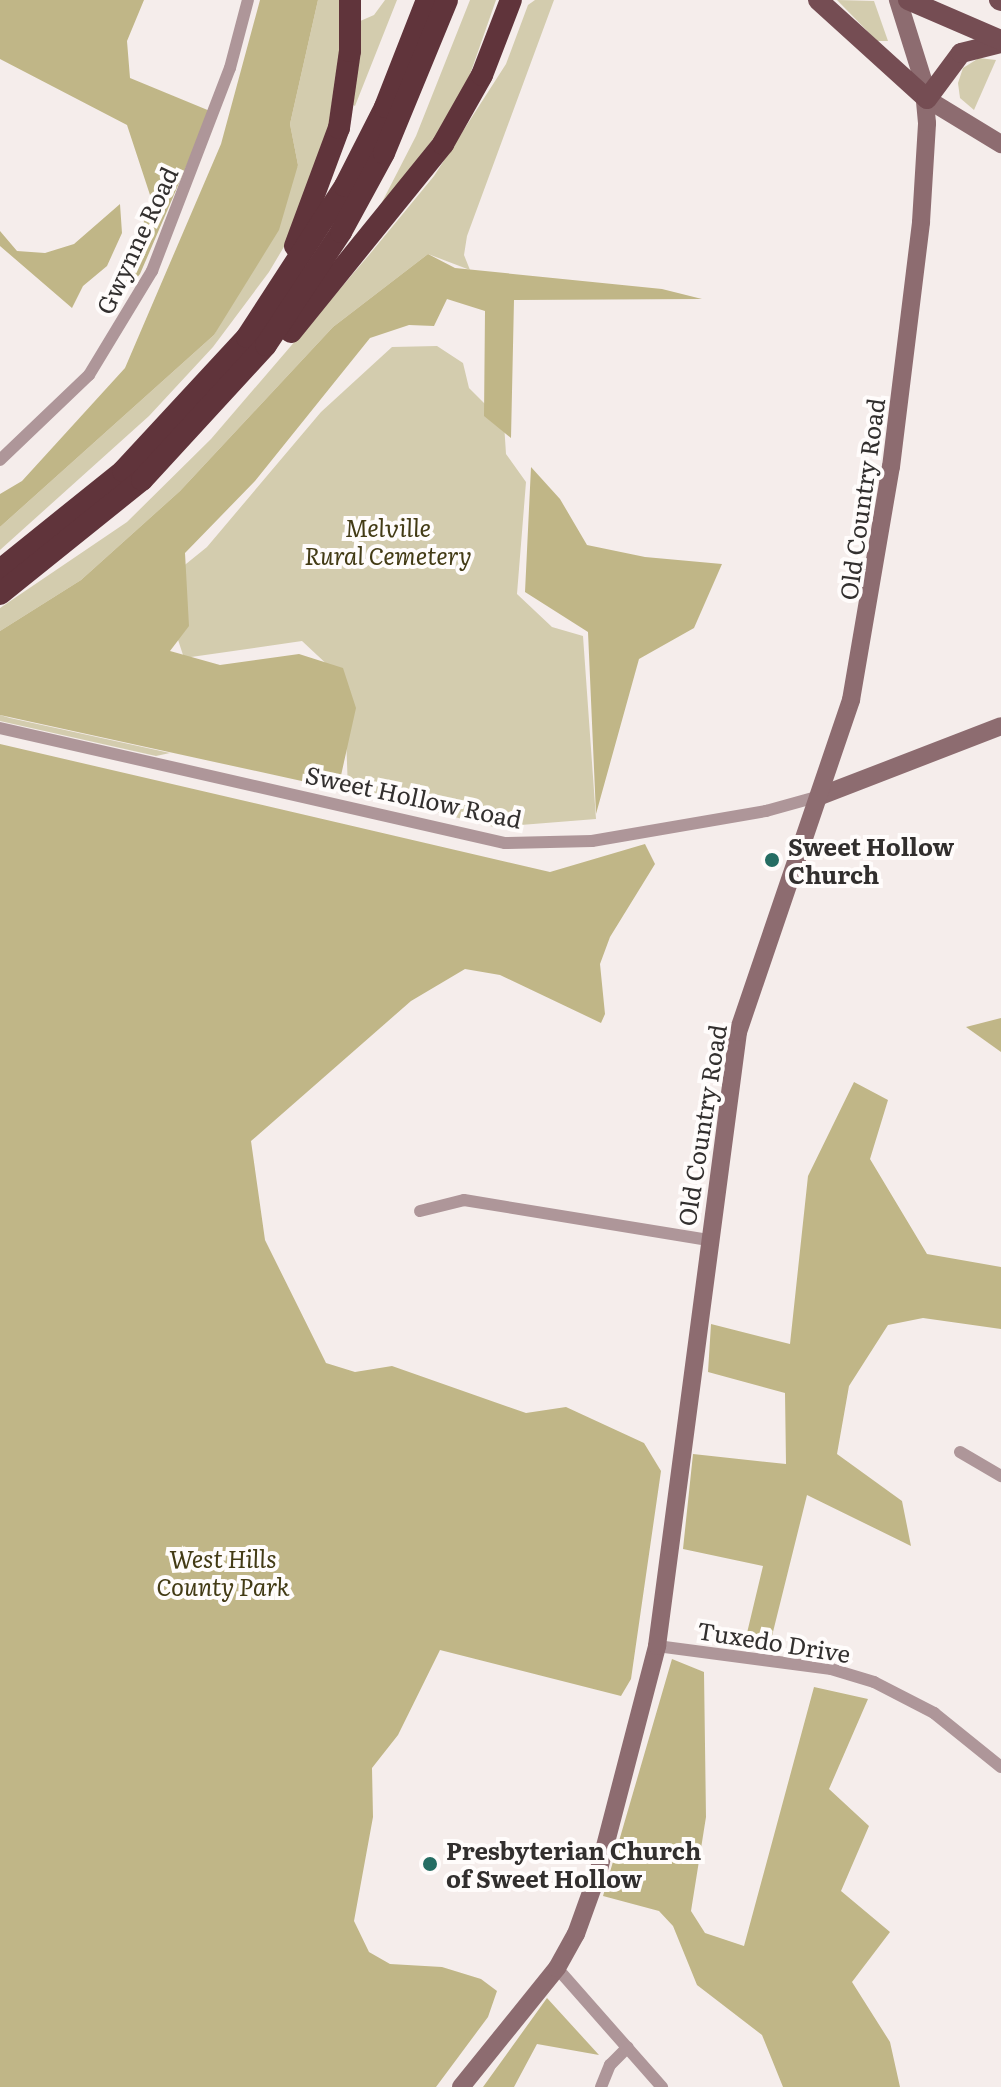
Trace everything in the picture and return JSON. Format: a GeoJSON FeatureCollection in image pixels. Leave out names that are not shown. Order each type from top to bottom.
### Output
{"type":"FeatureCollection","features":[{"type":"Feature","properties":{"kind":"highway"},"geometry":{"type":"LineString","coordinates":[[232,355],[297,243],[324,179],[346,90],[350,0]]}},
{"type":"Feature","properties":{"kind":"highway"},"geometry":{"type":"LineString","coordinates":[[0,570],[123,471],[232,355],[290,276],[345,186],[385,107],[427,0]]}},
{"type":"Feature","properties":{"kind":"highway"},"geometry":{"type":"LineString","coordinates":[[205,417],[266,345],[341,232],[404,111],[447,0]]}},
{"type":"Feature","properties":{"kind":"highway"},"geometry":{"type":"LineString","coordinates":[[0,594],[107,512],[205,417],[257,372],[431,162],[473,94],[511,0]]}},
{"type":"Feature","properties":{"kind":"main road","name":"Old Country Road"},"geometry":{"type":"LineString","coordinates":[[461,2087],[557,1968],[598,1873],[657,1646],[707,1240],[738,1032],[851,700],[883,521],[921,222],[927,99],[898,0]]}},
{"type":"Feature","properties":{"kind":"main road"},"geometry":{"type":"LineString","coordinates":[[908,0],[1001,42]]}},
{"type":"Feature","properties":{"kind":"main road"},"geometry":{"type":"LineString","coordinates":[[825,7],[927,99],[1001,144]]}},
{"type":"Feature","properties":{"kind":"main road"},"geometry":{"type":"LineString","coordinates":[[927,99],[961,53],[1001,42]]}},
{"type":"Feature","properties":{"kind":"main road","name":"Sweet Hollow Road"},"geometry":{"type":"LineString","coordinates":[[820,796],[1001,726]]}},
{"type":"Feature","properties":{"kind":"street","name":"Gwynne Road"},"geometry":{"type":"LineString","coordinates":[[0,460],[89,375],[152,271],[225,82],[248,0]]}},
{"type":"Feature","properties":{"kind":"street","name":"Sweet Hollow Road"},"geometry":{"type":"LineString","coordinates":[[0,728],[505,843],[592,841],[766,811],[820,796]]}},
{"type":"Feature","properties":{"kind":"street"},"geometry":{"type":"LineString","coordinates":[[420,1211],[464,1200],[707,1240]]}},
{"type":"Feature","properties":{"kind":"street"},"geometry":{"type":"LineString","coordinates":[[960,1452],[1001,1476]]}},
{"type":"Feature","properties":{"kind":"street","name":"Tuxedo Drive"},"geometry":{"type":"LineString","coordinates":[[657,1646],[831,1669],[874,1682],[934,1713],[1001,1767]]}},
{"type":"Feature","properties":{"kind":"street"},"geometry":{"type":"LineString","coordinates":[[557,1968],[662,2087]]}},
{"type":"Feature","properties":{"kind":"street"},"geometry":{"type":"LineString","coordinates":[[601,2087],[610,2065],[628,2047]]}},
{"type":"Feature","properties":{"kind":"green space"},"geometry":{"type":"Polygon","coordinates":[[[0,0],[144,0],[127,41],[130,78],[210,111],[140,274],[122,295],[151,198],[127,125],[0,59],[0,0]]]}},
{"type":"Feature","properties":{"kind":"green space"},"geometry":{"type":"Polygon","coordinates":[[[260,0],[318,0],[290,124],[298,165],[279,230],[214,335],[0,527],[0,494],[22,481],[125,368],[221,144],[260,0]]]}},
{"type":"Feature","properties":{"kind":"green space"},"geometry":{"type":"Polygon","coordinates":[[[318,0],[342,0],[344,19],[326,152],[304,213],[269,272],[213,347],[149,416],[0,550],[0,527],[214,335],[298,165],[290,124],[318,0]]]}},
{"type":"Feature","properties":{"kind":"green space"},"geometry":{"type":"Polygon","coordinates":[[[385,0],[397,0],[355,106],[350,103],[358,22],[374,15],[385,0]]]}},
{"type":"Feature","properties":{"kind":"green space"},"geometry":{"type":"Polygon","coordinates":[[[470,0],[496,0],[459,106],[378,210],[416,136],[470,0]]]}},
{"type":"Feature","properties":{"kind":"green space"},"geometry":{"type":"Polygon","coordinates":[[[535,0],[554,0],[467,236],[464,255],[470,270],[428,254],[333,327],[180,491],[81,580],[0,631],[0,608],[127,522],[211,439],[369,255],[434,176],[506,64],[528,5],[535,0]]]}},
{"type":"Feature","properties":{"kind":"green space"},"geometry":{"type":"Polygon","coordinates":[[[837,0],[874,1],[888,41],[877,41],[837,0]]]}},
{"type":"Feature","properties":{"kind":"green space"},"geometry":{"type":"Polygon","coordinates":[[[979,58],[996,60],[974,110],[960,98],[958,83],[963,68],[979,58]]]}},
{"type":"Feature","properties":{"kind":"green space"},"geometry":{"type":"Polygon","coordinates":[[[120,204],[122,233],[107,266],[83,286],[72,308],[0,246],[0,231],[17,251],[45,253],[74,244],[120,204]]]}},
{"type":"Feature","properties":{"kind":"green space"},"geometry":{"type":"Polygon","coordinates":[[[428,254],[455,268],[662,289],[702,299],[514,300],[511,438],[484,416],[485,311],[447,299],[434,326],[409,325],[370,338],[255,481],[185,553],[189,626],[170,651],[220,665],[299,654],[343,668],[356,708],[338,789],[0,715],[0,631],[81,580],[180,491],[333,327],[428,254]]]}},
{"type":"Feature","properties":{"kind":"green space","name":"Melville Rural Cemetery"},"geometry":{"type":"Polygon","coordinates":[[[437,346],[463,363],[469,388],[504,423],[506,454],[526,482],[517,594],[552,627],[583,636],[596,819],[494,827],[348,790],[345,709],[332,669],[302,641],[184,658],[160,585],[207,547],[321,412],[392,347],[437,346]]]}},
{"type":"Feature","properties":{"kind":"green space"},"geometry":{"type":"Polygon","coordinates":[[[531,467],[560,499],[587,545],[645,557],[722,564],[694,628],[639,659],[596,814],[588,632],[525,592],[531,467]]]}},
{"type":"Feature","properties":{"kind":"green space"},"geometry":{"type":"Polygon","coordinates":[[[0,715],[170,753],[156,756],[0,721],[0,715]]]}},
{"type":"Feature","properties":{"kind":"green space","name":"West Hills County Park"},"geometry":{"type":"Polygon","coordinates":[[[0,744],[550,872],[645,844],[655,864],[610,937],[600,964],[605,1014],[601,1023],[500,975],[465,969],[411,1001],[251,1141],[265,1240],[326,1363],[355,1372],[392,1366],[526,1413],[566,1407],[644,1443],[661,1471],[631,1679],[621,1696],[440,1650],[398,1735],[372,1768],[373,1817],[354,1921],[369,1952],[390,1964],[442,1967],[481,1979],[497,1991],[488,2017],[436,2087],[0,2087],[0,744]]]}},
{"type":"Feature","properties":{"kind":"green space"},"geometry":{"type":"Polygon","coordinates":[[[1001,1018],[1001,1052],[966,1027],[1001,1018]]]}},
{"type":"Feature","properties":{"kind":"green space"},"geometry":{"type":"Polygon","coordinates":[[[854,1082],[888,1100],[870,1159],[927,1254],[1001,1267],[1001,1329],[923,1318],[888,1325],[849,1386],[837,1454],[902,1501],[911,1546],[807,1495],[772,1636],[747,1633],[763,1566],[683,1549],[693,1454],[786,1464],[785,1393],[708,1372],[711,1324],[790,1344],[808,1176],[854,1082]]]}},
{"type":"Feature","properties":{"kind":"green space"},"geometry":{"type":"Polygon","coordinates":[[[672,1659],[704,1672],[706,1817],[691,1911],[705,1933],[744,1946],[814,1687],[868,1699],[829,1789],[869,1826],[841,1891],[890,1932],[852,1982],[890,2042],[900,2087],[783,2087],[762,2035],[697,1985],[673,1926],[659,1911],[603,1896],[672,1659]]]}},
{"type":"Feature","properties":{"kind":"green space"},"geometry":{"type":"Polygon","coordinates":[[[547,1998],[599,2055],[537,2044],[514,2087],[483,2087],[547,1998]]]}},
{"type":"Feature","properties":{"kind":"place","name":"Sweet Hollow Church"},"geometry":{"type":"Point","coordinates":[772,860]}},
{"type":"Feature","properties":{"kind":"place","name":"Presbyterian Church of Sweet Hollow"},"geometry":{"type":"Point","coordinates":[430,1864]}}]}
